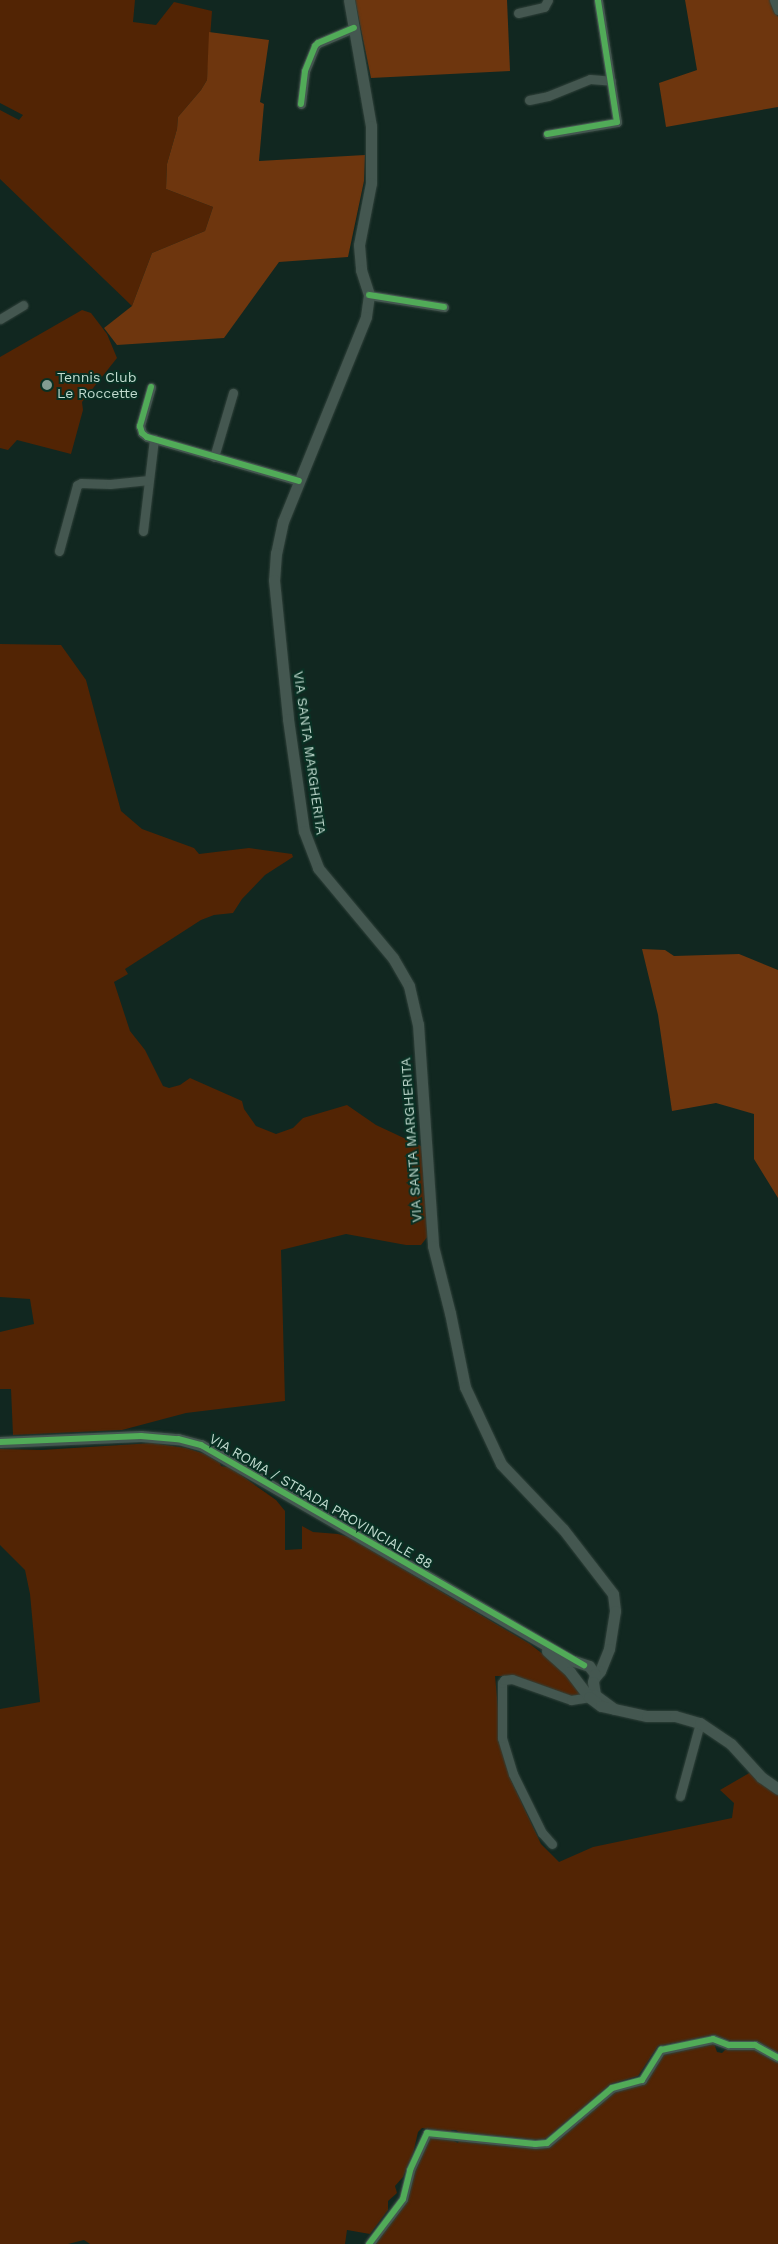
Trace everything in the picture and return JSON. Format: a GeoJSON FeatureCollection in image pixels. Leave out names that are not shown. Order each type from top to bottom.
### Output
{"type":"FeatureCollection","features":[{"type":"Feature","properties":{"kind":"main road","name":"VIA SANTA MARGHERITA"},"geometry":{"type":"LineString","coordinates":[[349,0],[371,126],[371,183],[359,245],[361,270],[369,295],[366,317],[278,535],[274,580],[288,719],[307,844],[318,868],[394,958],[409,986],[418,1024],[433,1246],[468,1396],[501,1464],[554,1519],[613,1594],[616,1611],[612,1636],[604,1662],[594,1680]]}},
{"type":"Feature","properties":{"kind":"main road","name":"VIA ROMA / STRADA PROVINCIALE 88"},"geometry":{"type":"LineString","coordinates":[[0,1442],[140,1436],[178,1439],[201,1445],[526,1634]]}},
{"type":"Feature","properties":{"kind":"main road"},"geometry":{"type":"LineString","coordinates":[[526,1634],[592,1668],[593,1689],[599,1700],[614,1709]]}},
{"type":"Feature","properties":{"kind":"main road"},"geometry":{"type":"LineString","coordinates":[[526,1634],[558,1661],[589,1697],[606,1708],[647,1716],[675,1716],[700,1723],[731,1744],[778,1789]]}},
{"type":"Feature","properties":{"kind":"main road"},"geometry":{"type":"LineString","coordinates":[[578,1682],[576,1671],[603,1653],[612,1636]]}},
{"type":"Feature","properties":{"kind":"main road"},"geometry":{"type":"LineString","coordinates":[[578,1682],[586,1686],[594,1680]]}},
{"type":"Feature","properties":{"kind":"street"},"geometry":{"type":"LineString","coordinates":[[518,13],[544,7],[548,0]]}},
{"type":"Feature","properties":{"kind":"street"},"geometry":{"type":"LineString","coordinates":[[547,134],[617,122],[598,0]]}},
{"type":"Feature","properties":{"kind":"street"},"geometry":{"type":"LineString","coordinates":[[774,0],[778,10]]}},
{"type":"Feature","properties":{"kind":"street"},"geometry":{"type":"LineString","coordinates":[[301,104],[305,71],[315,46],[318,42],[354,28]]}},
{"type":"Feature","properties":{"kind":"street"},"geometry":{"type":"LineString","coordinates":[[529,100],[548,96],[590,79],[611,81]]}},
{"type":"Feature","properties":{"kind":"street"},"geometry":{"type":"LineString","coordinates":[[369,295],[444,307]]}},
{"type":"Feature","properties":{"kind":"street"},"geometry":{"type":"LineString","coordinates":[[0,318],[23,306]]}},
{"type":"Feature","properties":{"kind":"street"},"geometry":{"type":"LineString","coordinates":[[151,387],[140,430],[147,437],[299,481]]}},
{"type":"Feature","properties":{"kind":"street"},"geometry":{"type":"LineString","coordinates":[[214,457],[233,393]]}},
{"type":"Feature","properties":{"kind":"street"},"geometry":{"type":"LineString","coordinates":[[143,530],[154,440]]}},
{"type":"Feature","properties":{"kind":"street"},"geometry":{"type":"LineString","coordinates":[[59,551],[77,485],[81,483],[110,484],[149,480]]}},
{"type":"Feature","properties":{"kind":"street"},"geometry":{"type":"LineString","coordinates":[[552,1844],[545,1838],[534,1820],[513,1774],[502,1738],[502,1683],[504,1680],[512,1679],[571,1700],[589,1697]]}},
{"type":"Feature","properties":{"kind":"street"},"geometry":{"type":"LineString","coordinates":[[680,1796],[700,1723]]}},
{"type":"Feature","properties":{"kind":"street"},"geometry":{"type":"LineString","coordinates":[[369,2244],[403,2199],[410,2170],[427,2133],[534,2144],[547,2143],[612,2088],[642,2080],[661,2050],[712,2040],[729,2045],[755,2045],[778,2058]]}},
{"type":"Feature","properties":{"kind":"shaded area"},"geometry":{"type":"Polygon","coordinates":[[[0,0],[135,0],[133,22],[156,25],[174,2],[212,11],[207,80],[178,117],[177,129],[167,164],[166,189],[213,207],[205,231],[152,253],[132,306],[0,179],[0,110],[19,120],[23,115],[0,103],[0,0]]]}},
{"type":"Feature","properties":{"kind":"shaded area"},"geometry":{"type":"Polygon","coordinates":[[[355,0],[507,0],[510,71],[371,78],[355,0]]]}},
{"type":"Feature","properties":{"kind":"shaded area"},"geometry":{"type":"Polygon","coordinates":[[[685,0],[772,0],[778,17],[778,107],[666,127],[659,83],[697,70],[685,0]]]}},
{"type":"Feature","properties":{"kind":"shaded area"},"geometry":{"type":"Polygon","coordinates":[[[209,32],[269,40],[260,102],[264,104],[259,161],[365,155],[364,181],[348,257],[279,262],[224,338],[117,345],[104,328],[132,306],[152,253],[205,231],[213,207],[166,189],[167,164],[177,129],[178,117],[207,80],[209,32]]]}},
{"type":"Feature","properties":{"kind":"shaded area","name":"Tennis Club Le Roccette"},"geometry":{"type":"Polygon","coordinates":[[[82,310],[91,313],[107,334],[117,358],[82,402],[83,410],[71,454],[17,440],[8,450],[0,448],[0,357],[82,310]]]}},
{"type":"Feature","properties":{"kind":"shaded area"},"geometry":{"type":"Polygon","coordinates":[[[0,644],[61,645],[86,680],[121,811],[142,829],[194,848],[199,854],[249,848],[292,854],[293,857],[265,875],[242,899],[233,913],[214,915],[201,920],[125,969],[128,974],[114,982],[130,1031],[145,1050],[163,1086],[169,1088],[180,1085],[190,1078],[242,1101],[244,1109],[256,1126],[276,1134],[293,1128],[303,1118],[347,1105],[376,1125],[423,1147],[428,1236],[421,1245],[406,1245],[346,1234],[281,1250],[285,1401],[186,1413],[122,1430],[13,1435],[11,1389],[0,1389],[0,1332],[34,1324],[30,1299],[0,1297],[0,644]]]}},
{"type":"Feature","properties":{"kind":"shaded area"},"geometry":{"type":"Polygon","coordinates":[[[642,949],[665,950],[674,956],[739,954],[778,970],[778,1198],[754,1159],[754,1114],[716,1103],[672,1111],[658,1015],[642,949]]]}},
{"type":"Feature","properties":{"kind":"shaded area"},"geometry":{"type":"Polygon","coordinates":[[[152,1443],[186,1448],[205,1454],[220,1463],[221,1466],[228,1466],[276,1500],[285,1511],[285,1550],[302,1549],[302,1526],[313,1532],[349,1537],[530,1644],[558,1666],[585,1696],[570,1696],[515,1676],[495,1676],[501,1740],[510,1778],[541,1844],[559,1862],[593,1847],[732,1818],[734,1803],[720,1790],[751,1772],[778,1795],[778,2053],[755,2041],[735,2042],[712,2036],[658,2046],[638,2076],[611,2084],[547,2138],[539,2141],[461,2134],[456,2130],[448,2133],[422,2128],[418,2132],[413,2154],[403,2177],[395,2186],[397,2193],[388,2201],[388,2210],[370,2234],[347,2230],[345,2244],[90,2244],[84,2240],[68,2244],[0,2244],[0,1709],[40,1702],[30,1594],[25,1570],[0,1545],[0,1449],[42,1450],[152,1443]]]}},
{"type":"Feature","properties":{"kind":"shaded area"},"geometry":{"type":"Polygon","coordinates":[[[714,2043],[717,2052],[722,2053],[727,2048],[755,2048],[778,2061],[778,2244],[374,2244],[409,2197],[414,2167],[430,2136],[450,2139],[458,2143],[459,2140],[537,2146],[613,2090],[645,2081],[664,2052],[714,2043]]]}},
{"type":"Feature","properties":{"kind":"cycle path"},"geometry":{"type":"LineString","coordinates":[[547,134],[617,122],[598,0]]}},
{"type":"Feature","properties":{"kind":"cycle path"},"geometry":{"type":"LineString","coordinates":[[301,104],[305,71],[315,46],[354,28]]}},
{"type":"Feature","properties":{"kind":"cycle path"},"geometry":{"type":"LineString","coordinates":[[369,295],[444,307]]}},
{"type":"Feature","properties":{"kind":"cycle path"},"geometry":{"type":"LineString","coordinates":[[151,387],[140,426],[142,433],[147,437],[299,481]]}},
{"type":"Feature","properties":{"kind":"cycle path"},"geometry":{"type":"LineString","coordinates":[[0,1442],[141,1436],[178,1439],[201,1445],[584,1665]]}},
{"type":"Feature","properties":{"kind":"cycle path"},"geometry":{"type":"LineString","coordinates":[[369,2244],[403,2199],[410,2170],[427,2133],[535,2144],[547,2143],[612,2088],[642,2080],[661,2050],[713,2039],[729,2045],[755,2045],[778,2058]]}},
{"type":"Feature","properties":{"kind":"place","name":"Tennis Club Le Roccette"},"geometry":{"type":"Point","coordinates":[47,385]}}]}
